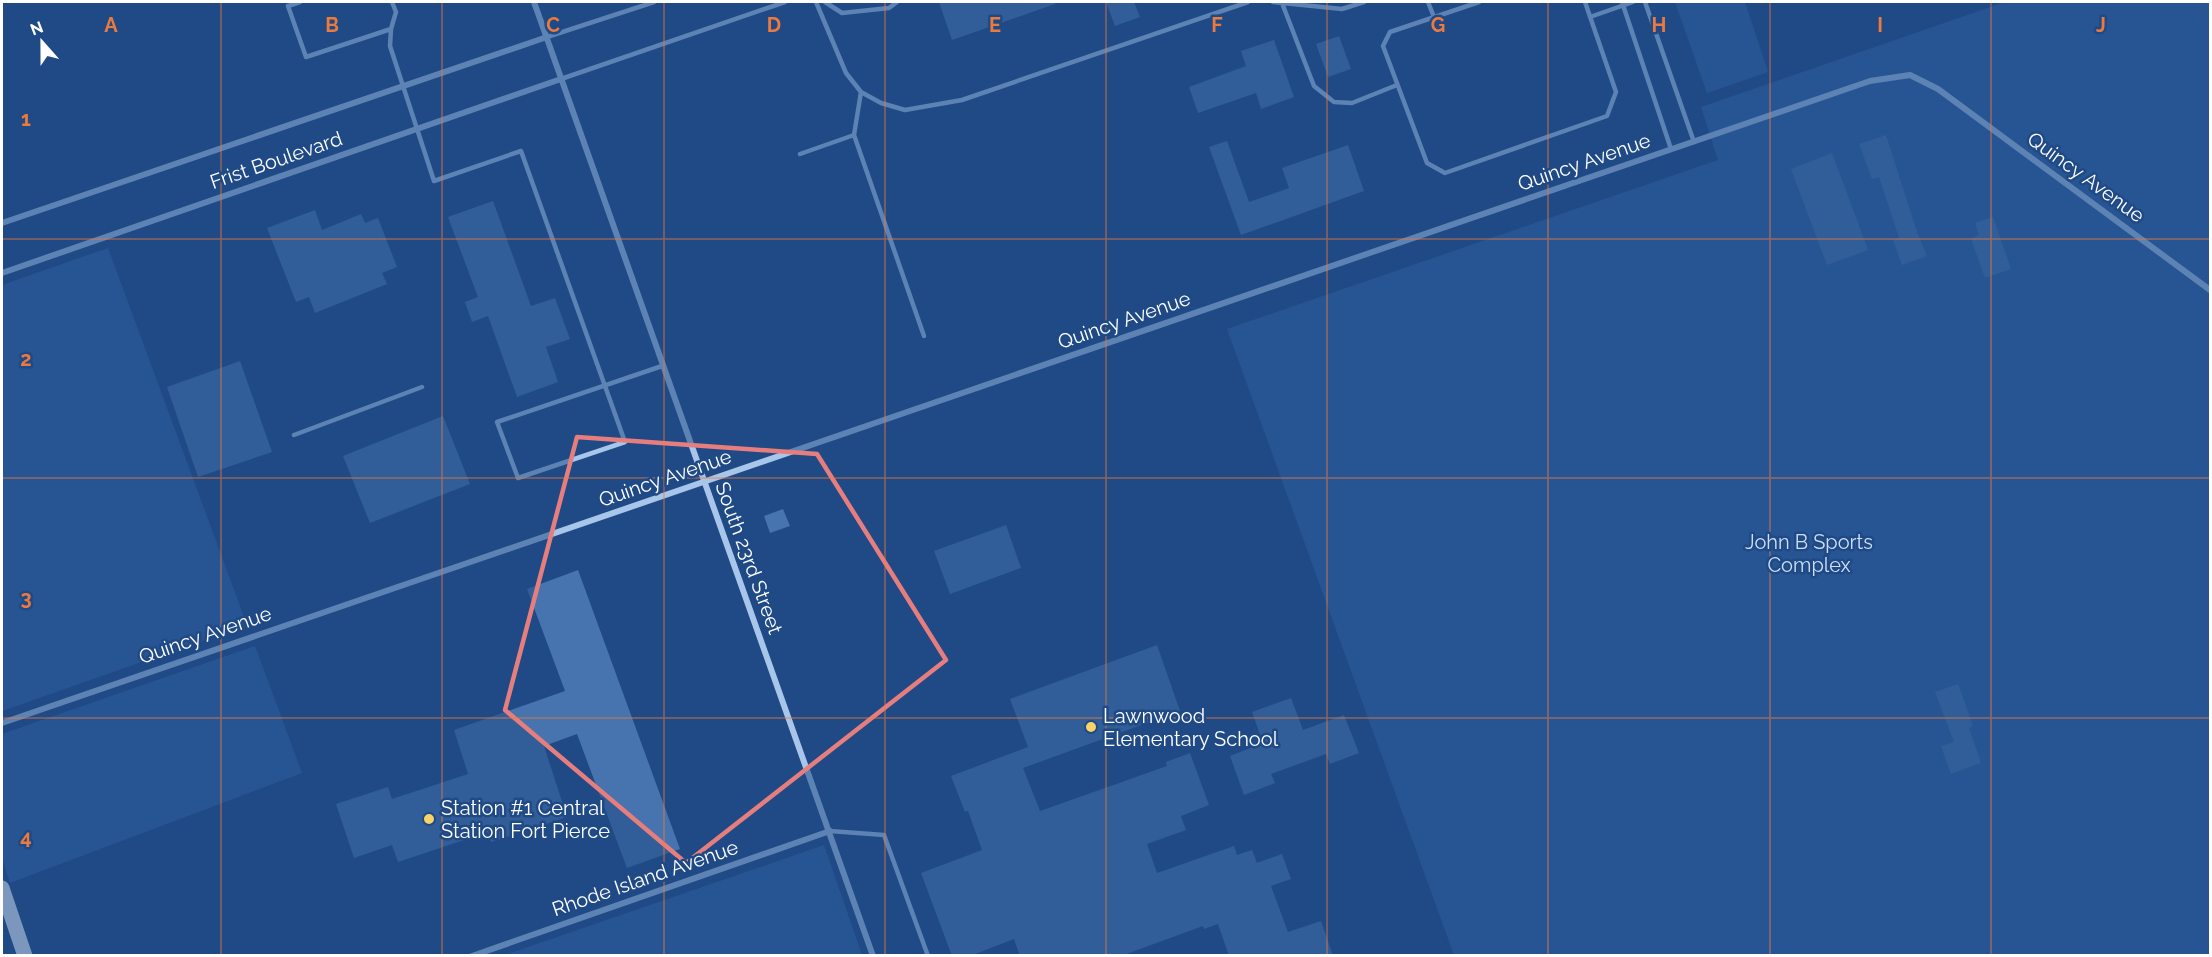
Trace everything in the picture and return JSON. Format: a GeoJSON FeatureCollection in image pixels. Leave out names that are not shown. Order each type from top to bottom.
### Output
{"type":"FeatureCollection","features":[{"type":"Feature","properties":{"kind":"main road"},"geometry":{"type":"LineString","coordinates":[[3,895],[25,956]]}},
{"type":"Feature","properties":{"kind":"street","name":"South 23rd Street"},"geometry":{"type":"LineString","coordinates":[[534,2],[873,956]]}},
{"type":"Feature","properties":{"kind":"street","name":"Frist Boulevard"},"geometry":{"type":"LineString","coordinates":[[2,223],[547,37]]}},
{"type":"Feature","properties":{"kind":"street","name":"Quincy Avenue"},"geometry":{"type":"LineString","coordinates":[[2,723],[1870,81],[1910,75],[1938,89],[2211,290]]}},
{"type":"Feature","properties":{"kind":"street","name":"Frist Boulevard"},"geometry":{"type":"LineString","coordinates":[[2,273],[561,79]]}},
{"type":"Feature","properties":{"kind":"street","name":"Rhode Island Avenue"},"geometry":{"type":"LineString","coordinates":[[472,956],[830,831]]}},
{"type":"Feature","properties":{"kind":"lane"},"geometry":{"type":"LineString","coordinates":[[300,2],[288,6],[306,57],[392,29]]}},
{"type":"Feature","properties":{"kind":"lane"},"geometry":{"type":"LineString","coordinates":[[392,2],[396,12],[390,46],[434,181],[521,151],[604,386],[625,442],[518,478],[497,422],[604,386],[662,366]]}},
{"type":"Feature","properties":{"kind":"lane"},"geometry":{"type":"LineString","coordinates":[[547,37],[654,2]]}},
{"type":"Feature","properties":{"kind":"lane"},"geometry":{"type":"LineString","coordinates":[[561,79],[785,2]]}},
{"type":"Feature","properties":{"kind":"lane"},"geometry":{"type":"LineString","coordinates":[[816,2],[846,73],[861,92],[881,103],[905,110],[962,100],[1248,2]]}},
{"type":"Feature","properties":{"kind":"lane"},"geometry":{"type":"LineString","coordinates":[[825,2],[842,13],[889,8],[897,2]]}},
{"type":"Feature","properties":{"kind":"lane"},"geometry":{"type":"LineString","coordinates":[[1273,2],[1342,9],[1364,2]]}},
{"type":"Feature","properties":{"kind":"lane"},"geometry":{"type":"LineString","coordinates":[[1428,2],[1434,17]]}},
{"type":"Feature","properties":{"kind":"lane"},"geometry":{"type":"LineString","coordinates":[[1479,2],[1390,32],[1383,46],[1427,163],[1445,173],[1607,116],[1616,92],[1585,2]]}},
{"type":"Feature","properties":{"kind":"lane"},"geometry":{"type":"LineString","coordinates":[[1590,17],[1623,3],[1633,2]]}},
{"type":"Feature","properties":{"kind":"lane"},"geometry":{"type":"LineString","coordinates":[[1645,2],[1694,142]]}},
{"type":"Feature","properties":{"kind":"lane"},"geometry":{"type":"LineString","coordinates":[[1282,3],[1314,86],[1334,102],[1352,103],[1397,85]]}},
{"type":"Feature","properties":{"kind":"lane"},"geometry":{"type":"LineString","coordinates":[[1623,3],[1671,149]]}},
{"type":"Feature","properties":{"kind":"lane"},"geometry":{"type":"LineString","coordinates":[[861,92],[854,135],[924,336]]}},
{"type":"Feature","properties":{"kind":"lane"},"geometry":{"type":"LineString","coordinates":[[800,154],[854,135]]}},
{"type":"Feature","properties":{"kind":"lane"},"geometry":{"type":"LineString","coordinates":[[294,435],[422,387]]}},
{"type":"Feature","properties":{"kind":"lane"},"geometry":{"type":"LineString","coordinates":[[830,831],[884,835],[928,956]]}},
{"type":"Feature","properties":{"kind":"highlighted area"},"geometry":{"type":"Polygon","coordinates":[[[577,437],[817,454],[946,660],[686,863],[505,710],[577,437]]]}},
{"type":"Feature","properties":{"kind":"green space"},"geometry":{"type":"Polygon","coordinates":[[[1675,2],[1745,2],[1768,72],[1707,93],[1675,2]]]}},
{"type":"Feature","properties":{"kind":"green space","name":"John B Sports Complex"},"geometry":{"type":"Polygon","coordinates":[[[2005,2],[2210,2],[2210,955],[1454,955],[1227,329],[1718,160],[1701,107],[2005,2]]]}},
{"type":"Feature","properties":{"kind":"green space"},"geometry":{"type":"Polygon","coordinates":[[[108,248],[247,625],[2,711],[2,285],[108,248]]]}},
{"type":"Feature","properties":{"kind":"green space"},"geometry":{"type":"Polygon","coordinates":[[[255,646],[302,773],[10,883],[2,858],[2,734],[255,646]]]}},
{"type":"Feature","properties":{"kind":"green space"},"geometry":{"type":"Polygon","coordinates":[[[824,845],[862,955],[505,955],[824,845]]]}},
{"type":"Feature","properties":{"kind":"building"},"geometry":{"type":"Polygon","coordinates":[[[939,2],[1055,2],[1055,4],[952,40],[939,2]]]}},
{"type":"Feature","properties":{"kind":"building"},"geometry":{"type":"Polygon","coordinates":[[[1106,2],[1134,2],[1140,17],[1115,26],[1106,2]]]}},
{"type":"Feature","properties":{"kind":"building"},"geometry":{"type":"Polygon","coordinates":[[[1339,36],[1351,69],[1328,77],[1316,44],[1339,36]]]}},
{"type":"Feature","properties":{"kind":"building"},"geometry":{"type":"Polygon","coordinates":[[[1274,40],[1294,97],[1261,109],[1256,93],[1198,113],[1189,87],[1246,66],[1241,51],[1274,40]]]}},
{"type":"Feature","properties":{"kind":"building"},"geometry":{"type":"Polygon","coordinates":[[[1886,135],[1927,256],[1902,265],[1893,240],[1899,238],[1879,177],[1872,179],[1859,144],[1886,135]]]}},
{"type":"Feature","properties":{"kind":"building"},"geometry":{"type":"Polygon","coordinates":[[[1227,141],[1249,202],[1289,188],[1282,168],[1348,145],[1364,191],[1241,235],[1209,147],[1227,141]]]}},
{"type":"Feature","properties":{"kind":"building"},"geometry":{"type":"Polygon","coordinates":[[[1832,153],[1868,250],[1827,265],[1791,169],[1832,153]]]}},
{"type":"Feature","properties":{"kind":"building"},"geometry":{"type":"Polygon","coordinates":[[[493,201],[531,306],[555,298],[570,339],[546,347],[558,382],[517,397],[488,316],[472,322],[465,302],[478,297],[448,217],[493,201]]]}},
{"type":"Feature","properties":{"kind":"building"},"geometry":{"type":"Polygon","coordinates":[[[315,210],[322,230],[361,214],[365,223],[378,218],[397,267],[382,273],[387,284],[315,313],[309,297],[296,302],[267,228],[315,210]]]}},
{"type":"Feature","properties":{"kind":"building"},"geometry":{"type":"Polygon","coordinates":[[[1993,217],[2011,269],[1985,278],[1971,239],[1979,235],[1975,223],[1993,217]]]}},
{"type":"Feature","properties":{"kind":"building"},"geometry":{"type":"Polygon","coordinates":[[[240,361],[272,452],[198,477],[167,387],[240,361]]]}},
{"type":"Feature","properties":{"kind":"building"},"geometry":{"type":"Polygon","coordinates":[[[443,416],[470,484],[370,523],[343,456],[443,416]]]}},
{"type":"Feature","properties":{"kind":"building"},"geometry":{"type":"Polygon","coordinates":[[[783,509],[790,526],[770,533],[764,516],[783,509]]]}},
{"type":"Feature","properties":{"kind":"building"},"geometry":{"type":"Polygon","coordinates":[[[1006,525],[1021,568],[950,594],[934,551],[1006,525]]]}},
{"type":"Feature","properties":{"kind":"building"},"geometry":{"type":"Polygon","coordinates":[[[578,570],[680,849],[627,868],[577,734],[544,746],[567,817],[491,842],[488,832],[398,862],[392,845],[354,858],[336,804],[388,787],[392,799],[468,774],[454,730],[565,691],[527,589],[578,570]]]}},
{"type":"Feature","properties":{"kind":"building"},"geometry":{"type":"Polygon","coordinates":[[[1157,645],[1180,711],[1023,768],[1040,811],[1167,766],[1166,762],[1190,753],[1209,805],[1181,816],[1186,830],[1147,844],[1157,873],[1234,846],[1237,855],[1252,850],[1257,863],[1282,854],[1291,879],[1271,886],[1288,932],[1321,921],[1333,956],[1229,956],[1218,924],[1204,929],[1203,926],[1121,956],[1020,956],[1014,939],[970,956],[952,956],[921,873],[982,850],[968,811],[965,812],[951,776],[1028,747],[1010,699],[1157,645]]]}},
{"type":"Feature","properties":{"kind":"building"},"geometry":{"type":"Polygon","coordinates":[[[1958,684],[1973,726],[1969,728],[1981,763],[1951,774],[1941,746],[1954,742],[1935,692],[1958,684]]]}},
{"type":"Feature","properties":{"kind":"building"},"geometry":{"type":"Polygon","coordinates":[[[1291,698],[1303,730],[1344,715],[1359,753],[1330,764],[1326,754],[1271,774],[1275,783],[1244,795],[1230,756],[1263,743],[1252,712],[1291,698]]]}},
{"type":"Feature","properties":{"kind":"place","name":"Lawnwood Elementary School"},"geometry":{"type":"Point","coordinates":[1091,727]}},
{"type":"Feature","properties":{"kind":"place","name":"Station #1 Central Station Fort Pierce"},"geometry":{"type":"Point","coordinates":[429,819]}}]}
